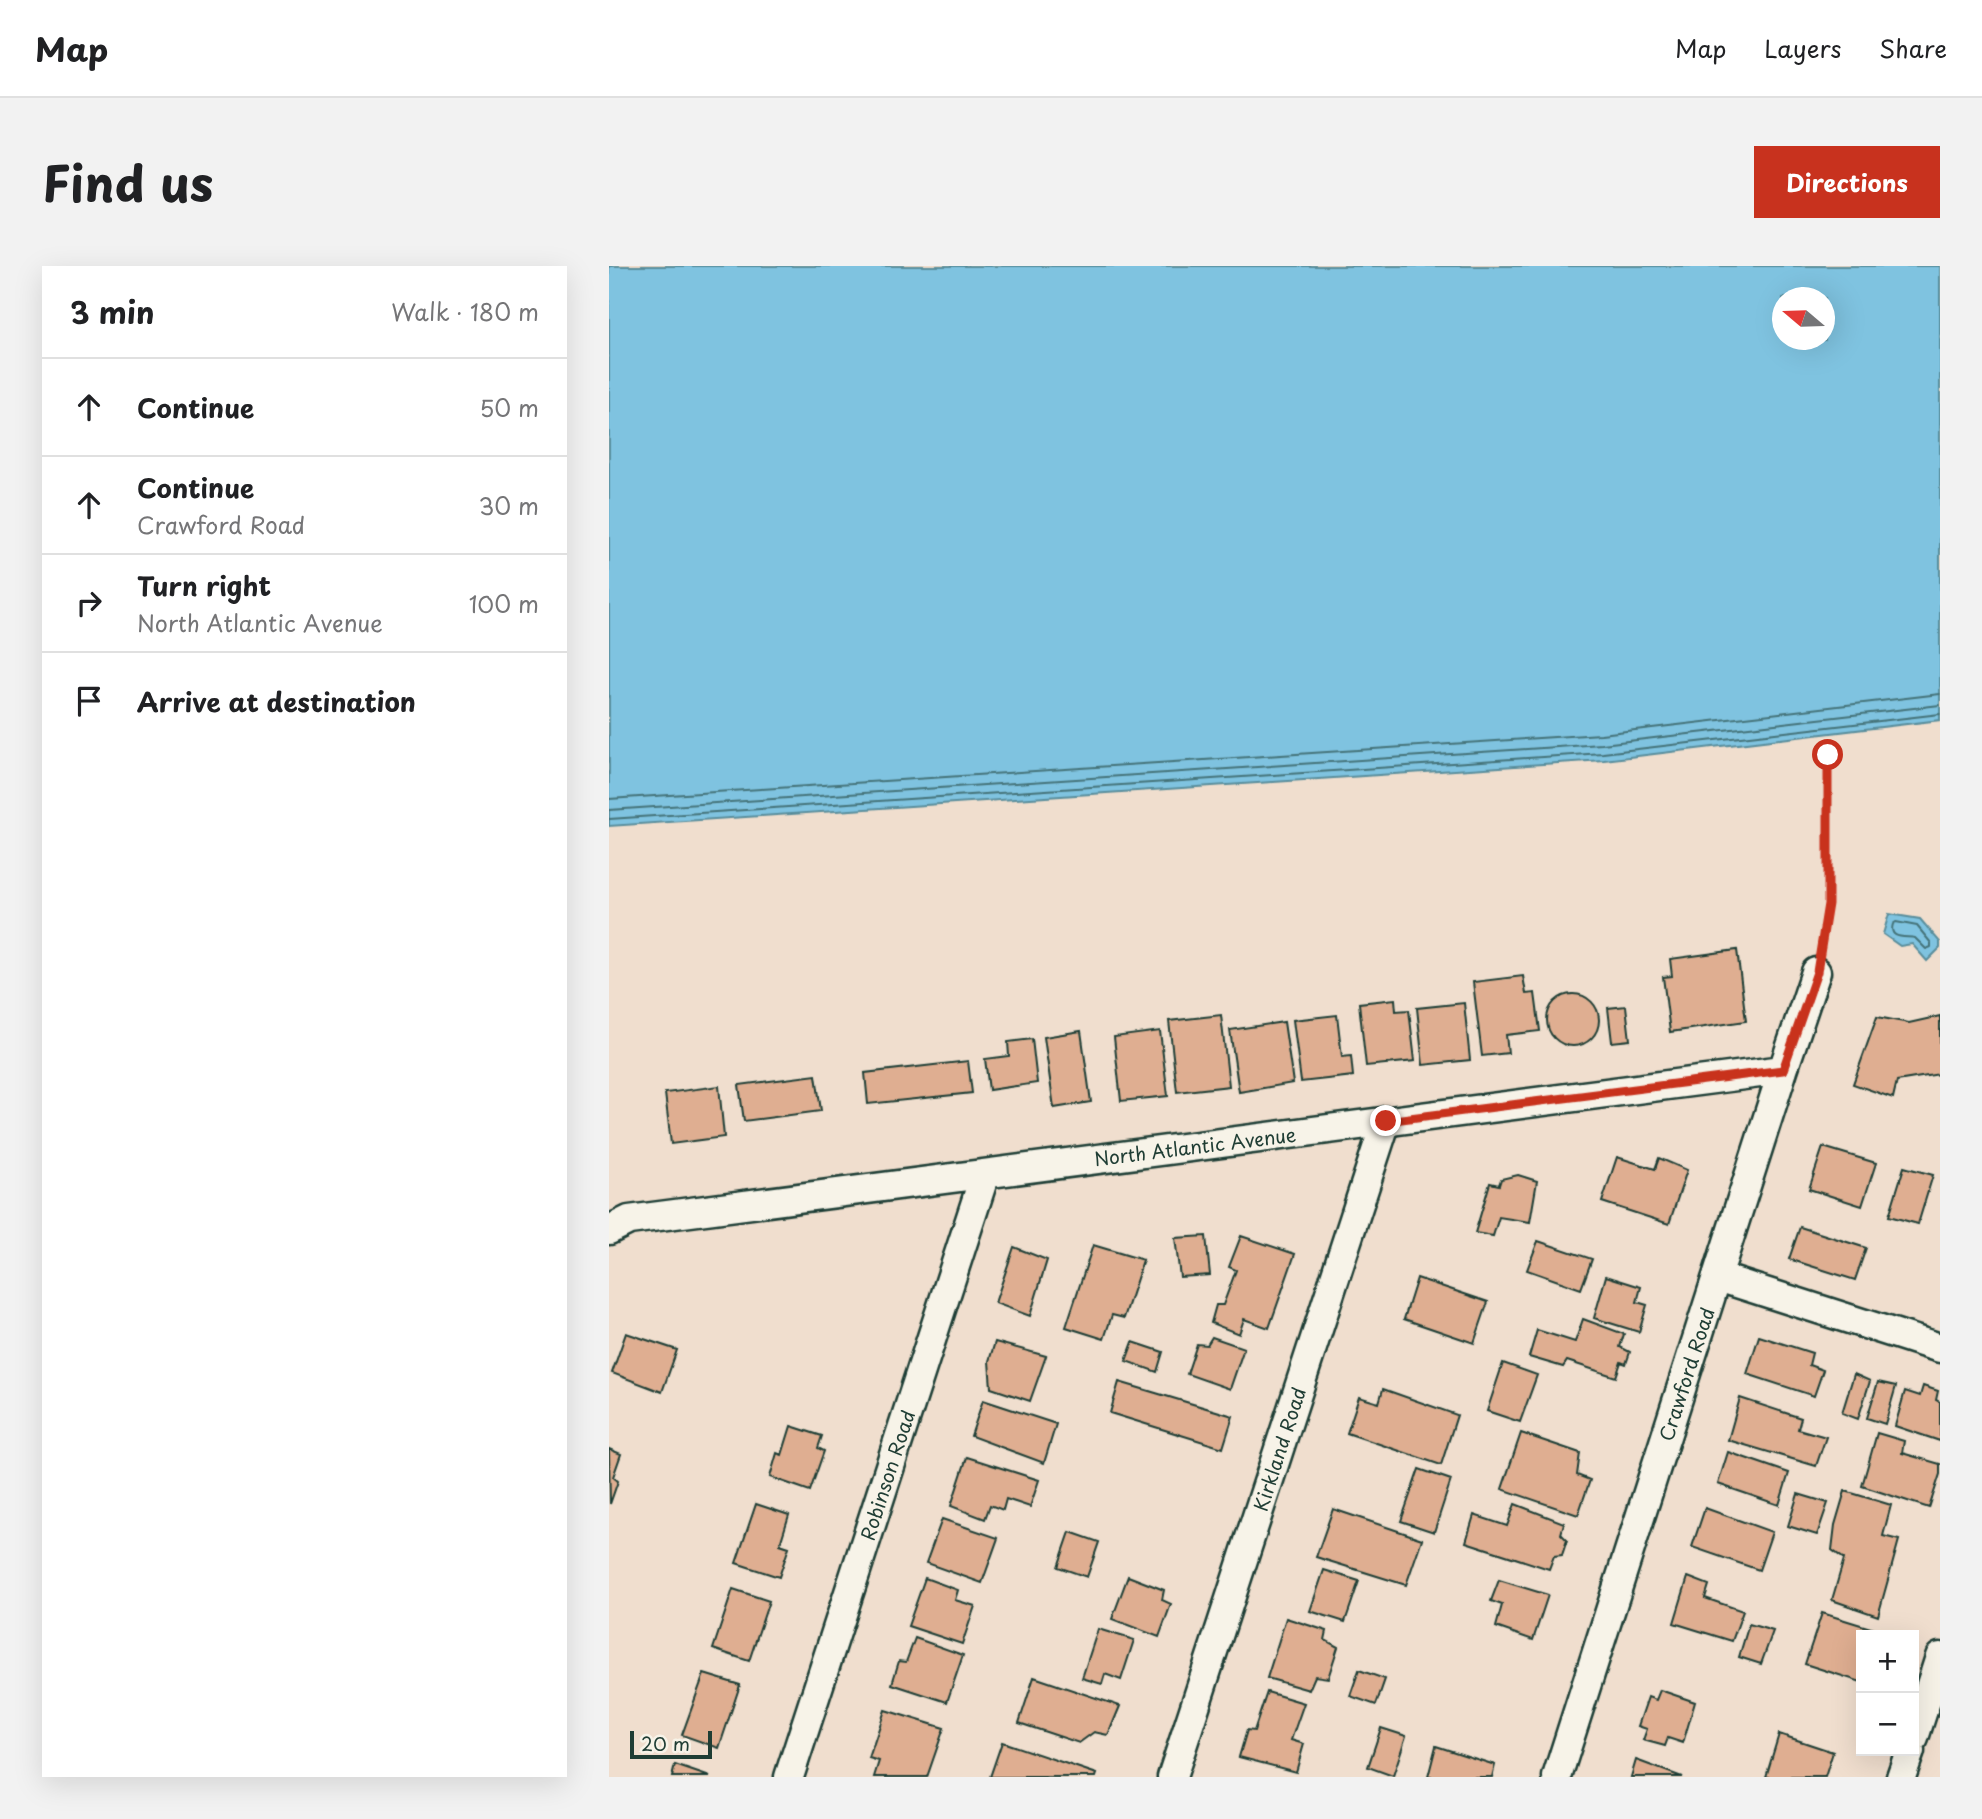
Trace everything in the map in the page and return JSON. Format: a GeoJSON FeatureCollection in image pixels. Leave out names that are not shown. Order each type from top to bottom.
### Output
{"type":"FeatureCollection","features":[{"type":"Feature","properties":{"kind":"street","name":"Crawford Road"},"geometry":{"type":"LineString","coordinates":[[1557,1777],[1783,1070],[1817,972]]}},
{"type":"Feature","properties":{"kind":"street","name":"North Atlantic Avenue"},"geometry":{"type":"LineString","coordinates":[[609,1230],[629,1220],[1783,1070]]}},
{"type":"Feature","properties":{"kind":"street","name":"Kirkland Road"},"geometry":{"type":"LineString","coordinates":[[1172,1777],[1386,1121]]}},
{"type":"Feature","properties":{"kind":"street","name":"Robinson Road"},"geometry":{"type":"LineString","coordinates":[[789,1777],[985,1174]]}},
{"type":"Feature","properties":{"kind":"street"},"geometry":{"type":"LineString","coordinates":[[1718,1277],[1940,1348]]}},
{"type":"Feature","properties":{"kind":"street"},"geometry":{"type":"LineString","coordinates":[[1919,1722],[1940,1657]]}},
{"type":"Feature","properties":{"kind":"street"},"geometry":{"type":"LineString","coordinates":[[1901,1777],[1908,1756]]}},
{"type":"Feature","properties":{"kind":"path"},"geometry":{"type":"LineString","coordinates":[[1817,972],[1828,904],[1828,755]]}},
{"type":"Feature","properties":{"kind":"water"},"geometry":{"type":"Polygon","coordinates":[[[609,266],[1940,266],[1940,720],[1604,760],[609,826],[609,266]]]}},
{"type":"Feature","properties":{"kind":"water"},"geometry":{"type":"Polygon","coordinates":[[[1889,914],[1920,919],[1940,942],[1940,948],[1927,961],[1912,944],[1900,946],[1883,934],[1889,914]]]}},
{"type":"Feature","properties":{"kind":"building"},"geometry":{"type":"Polygon","coordinates":[[[1737,950],[1746,1021],[1670,1032],[1663,977],[1672,976],[1670,959],[1737,950]]]}},
{"type":"Feature","properties":{"kind":"building"},"geometry":{"type":"Polygon","coordinates":[[[1523,976],[1526,994],[1535,993],[1540,1031],[1506,1035],[1508,1053],[1482,1056],[1473,982],[1523,976]]]}},
{"type":"Feature","properties":{"kind":"building"},"geometry":{"type":"Polygon","coordinates":[[[1573,994],[1592,1001],[1599,1020],[1592,1039],[1573,1046],[1554,1039],[1547,1020],[1554,1001],[1573,994]]]}},
{"type":"Feature","properties":{"kind":"building"},"geometry":{"type":"Polygon","coordinates":[[[1395,999],[1396,1011],[1409,1010],[1415,1061],[1366,1066],[1359,1003],[1395,999]]]}},
{"type":"Feature","properties":{"kind":"building"},"geometry":{"type":"Polygon","coordinates":[[[1464,1003],[1470,1060],[1423,1065],[1417,1008],[1464,1003]]]}},
{"type":"Feature","properties":{"kind":"building"},"geometry":{"type":"Polygon","coordinates":[[[1626,1006],[1630,1040],[1612,1042],[1608,1008],[1626,1006]]]}},
{"type":"Feature","properties":{"kind":"building"},"geometry":{"type":"Polygon","coordinates":[[[1221,1015],[1229,1086],[1177,1092],[1169,1021],[1221,1015]]]}},
{"type":"Feature","properties":{"kind":"building"},"geometry":{"type":"Polygon","coordinates":[[[1337,1015],[1342,1057],[1351,1056],[1353,1076],[1301,1082],[1293,1020],[1337,1015]]]}},
{"type":"Feature","properties":{"kind":"building"},"geometry":{"type":"Polygon","coordinates":[[[1940,1016],[1940,1074],[1897,1081],[1893,1098],[1853,1084],[1877,1017],[1909,1023],[1940,1016]]]}},
{"type":"Feature","properties":{"kind":"building"},"geometry":{"type":"Polygon","coordinates":[[[1284,1022],[1293,1083],[1239,1092],[1230,1030],[1284,1022]]]}},
{"type":"Feature","properties":{"kind":"building"},"geometry":{"type":"Polygon","coordinates":[[[1081,1031],[1091,1102],[1054,1108],[1044,1037],[1081,1031]]]}},
{"type":"Feature","properties":{"kind":"building"},"geometry":{"type":"Polygon","coordinates":[[[1160,1031],[1168,1096],[1121,1101],[1114,1037],[1160,1031]]]}},
{"type":"Feature","properties":{"kind":"building"},"geometry":{"type":"Polygon","coordinates":[[[1032,1039],[1037,1083],[989,1090],[985,1059],[1009,1056],[1008,1042],[1032,1039]]]}},
{"type":"Feature","properties":{"kind":"building"},"geometry":{"type":"Polygon","coordinates":[[[968,1061],[972,1093],[868,1104],[865,1073],[968,1061]]]}},
{"type":"Feature","properties":{"kind":"building"},"geometry":{"type":"Polygon","coordinates":[[[816,1075],[821,1111],[744,1121],[739,1085],[816,1075]]]}},
{"type":"Feature","properties":{"kind":"building"},"geometry":{"type":"Polygon","coordinates":[[[719,1086],[724,1137],[671,1144],[665,1093],[719,1086]]]}},
{"type":"Feature","properties":{"kind":"building"},"geometry":{"type":"Polygon","coordinates":[[[1823,1147],[1876,1163],[1862,1206],[1809,1189],[1823,1147]]]}},
{"type":"Feature","properties":{"kind":"building"},"geometry":{"type":"Polygon","coordinates":[[[1617,1157],[1655,1169],[1659,1158],[1687,1170],[1669,1224],[1602,1202],[1617,1157]]]}},
{"type":"Feature","properties":{"kind":"building"},"geometry":{"type":"Polygon","coordinates":[[[1904,1167],[1933,1175],[1918,1224],[1889,1216],[1904,1167]]]}},
{"type":"Feature","properties":{"kind":"building"},"geometry":{"type":"Polygon","coordinates":[[[1518,1175],[1537,1181],[1530,1222],[1499,1217],[1493,1236],[1475,1233],[1490,1183],[1499,1185],[1501,1179],[1518,1175]]]}},
{"type":"Feature","properties":{"kind":"building"},"geometry":{"type":"Polygon","coordinates":[[[1800,1227],[1866,1248],[1855,1280],[1789,1259],[1800,1227]]]}},
{"type":"Feature","properties":{"kind":"building"},"geometry":{"type":"Polygon","coordinates":[[[1206,1236],[1210,1275],[1180,1277],[1175,1238],[1206,1236]]]}},
{"type":"Feature","properties":{"kind":"building"},"geometry":{"type":"Polygon","coordinates":[[[1241,1236],[1295,1254],[1269,1328],[1244,1319],[1239,1334],[1211,1323],[1216,1305],[1223,1305],[1236,1270],[1229,1267],[1241,1236]]]}},
{"type":"Feature","properties":{"kind":"building"},"geometry":{"type":"Polygon","coordinates":[[[1538,1241],[1592,1259],[1581,1289],[1527,1270],[1538,1241]]]}},
{"type":"Feature","properties":{"kind":"building"},"geometry":{"type":"Polygon","coordinates":[[[1093,1245],[1143,1260],[1124,1318],[1112,1315],[1104,1339],[1066,1327],[1093,1245]]]}},
{"type":"Feature","properties":{"kind":"building"},"geometry":{"type":"Polygon","coordinates":[[[1014,1247],[1047,1260],[1030,1316],[995,1303],[1014,1247]]]}},
{"type":"Feature","properties":{"kind":"building"},"geometry":{"type":"Polygon","coordinates":[[[1606,1276],[1641,1287],[1637,1302],[1647,1305],[1639,1332],[1594,1318],[1606,1276]]]}},
{"type":"Feature","properties":{"kind":"building"},"geometry":{"type":"Polygon","coordinates":[[[1417,1278],[1488,1302],[1474,1343],[1404,1319],[1417,1278]]]}},
{"type":"Feature","properties":{"kind":"building"},"geometry":{"type":"Polygon","coordinates":[[[1583,1319],[1624,1334],[1620,1347],[1630,1352],[1626,1364],[1621,1362],[1616,1377],[1567,1361],[1563,1367],[1529,1357],[1537,1330],[1575,1342],[1583,1319]]]}},
{"type":"Feature","properties":{"kind":"building"},"geometry":{"type":"Polygon","coordinates":[[[626,1333],[677,1350],[662,1392],[612,1373],[626,1333]]]}},
{"type":"Feature","properties":{"kind":"building"},"geometry":{"type":"Polygon","coordinates":[[[1759,1336],[1812,1353],[1809,1365],[1823,1370],[1814,1396],[1747,1374],[1759,1336]]]}},
{"type":"Feature","properties":{"kind":"building"},"geometry":{"type":"Polygon","coordinates":[[[1212,1337],[1244,1348],[1230,1389],[1187,1374],[1197,1344],[1207,1345],[1212,1337]]]}},
{"type":"Feature","properties":{"kind":"building"},"geometry":{"type":"Polygon","coordinates":[[[995,1342],[1046,1356],[1030,1401],[991,1388],[989,1361],[995,1342]]]}},
{"type":"Feature","properties":{"kind":"building"},"geometry":{"type":"Polygon","coordinates":[[[1133,1342],[1163,1352],[1157,1372],[1126,1361],[1133,1342]]]}},
{"type":"Feature","properties":{"kind":"building"},"geometry":{"type":"Polygon","coordinates":[[[1503,1363],[1537,1375],[1520,1422],[1487,1411],[1503,1363]]]}},
{"type":"Feature","properties":{"kind":"building"},"geometry":{"type":"Polygon","coordinates":[[[1854,1374],[1870,1381],[1858,1419],[1842,1413],[1854,1374]]]}},
{"type":"Feature","properties":{"kind":"building"},"geometry":{"type":"Polygon","coordinates":[[[1119,1382],[1233,1416],[1223,1448],[1110,1413],[1119,1382]]]}},
{"type":"Feature","properties":{"kind":"building"},"geometry":{"type":"Polygon","coordinates":[[[1878,1382],[1896,1386],[1885,1424],[1867,1418],[1878,1382]]]}},
{"type":"Feature","properties":{"kind":"building"},"geometry":{"type":"Polygon","coordinates":[[[1923,1386],[1938,1391],[1936,1400],[1940,1402],[1940,1441],[1895,1426],[1905,1391],[1920,1396],[1923,1386]]]}},
{"type":"Feature","properties":{"kind":"building"},"geometry":{"type":"Polygon","coordinates":[[[1383,1389],[1457,1415],[1441,1465],[1347,1433],[1359,1397],[1379,1403],[1383,1389]]]}},
{"type":"Feature","properties":{"kind":"building"},"geometry":{"type":"Polygon","coordinates":[[[1740,1398],[1801,1418],[1798,1429],[1826,1437],[1816,1466],[1728,1440],[1740,1398]]]}},
{"type":"Feature","properties":{"kind":"building"},"geometry":{"type":"Polygon","coordinates":[[[983,1400],[1056,1424],[1044,1463],[971,1436],[983,1400]]]}},
{"type":"Feature","properties":{"kind":"building"},"geometry":{"type":"Polygon","coordinates":[[[791,1426],[822,1436],[818,1448],[824,1451],[810,1491],[770,1477],[777,1453],[782,1455],[791,1426]]]}},
{"type":"Feature","properties":{"kind":"building"},"geometry":{"type":"Polygon","coordinates":[[[1521,1433],[1580,1453],[1577,1475],[1590,1480],[1578,1515],[1502,1489],[1521,1433]]]}},
{"type":"Feature","properties":{"kind":"building"},"geometry":{"type":"Polygon","coordinates":[[[1877,1433],[1904,1441],[1902,1453],[1940,1464],[1940,1474],[1929,1508],[1862,1486],[1877,1433]]]}},
{"type":"Feature","properties":{"kind":"building"},"geometry":{"type":"Polygon","coordinates":[[[609,1449],[621,1454],[613,1477],[618,1481],[610,1504],[609,1449]]]}},
{"type":"Feature","properties":{"kind":"building"},"geometry":{"type":"Polygon","coordinates":[[[1728,1452],[1789,1473],[1779,1505],[1718,1484],[1728,1452]]]}},
{"type":"Feature","properties":{"kind":"building"},"geometry":{"type":"Polygon","coordinates":[[[967,1457],[1039,1480],[1030,1507],[1006,1499],[1003,1510],[990,1505],[985,1519],[951,1506],[967,1457]]]}},
{"type":"Feature","properties":{"kind":"building"},"geometry":{"type":"Polygon","coordinates":[[[1419,1469],[1451,1480],[1434,1532],[1401,1521],[1419,1469]]]}},
{"type":"Feature","properties":{"kind":"building"},"geometry":{"type":"Polygon","coordinates":[[[1845,1491],[1891,1505],[1883,1536],[1899,1540],[1878,1616],[1832,1600],[1844,1559],[1832,1550],[1835,1525],[1845,1491]]]}},
{"type":"Feature","properties":{"kind":"building"},"geometry":{"type":"Polygon","coordinates":[[[1798,1494],[1828,1503],[1817,1535],[1788,1526],[1798,1494]]]}},
{"type":"Feature","properties":{"kind":"building"},"geometry":{"type":"Polygon","coordinates":[[[756,1504],[789,1515],[780,1544],[789,1547],[779,1577],[736,1563],[756,1504]]]}},
{"type":"Feature","properties":{"kind":"building"},"geometry":{"type":"Polygon","coordinates":[[[1515,1504],[1564,1523],[1561,1534],[1567,1540],[1562,1555],[1554,1556],[1549,1569],[1466,1542],[1474,1515],[1507,1526],[1515,1504]]]}},
{"type":"Feature","properties":{"kind":"building"},"geometry":{"type":"Polygon","coordinates":[[[1705,1508],[1772,1532],[1759,1570],[1692,1547],[1705,1508]]]}},
{"type":"Feature","properties":{"kind":"building"},"geometry":{"type":"Polygon","coordinates":[[[1333,1509],[1422,1539],[1406,1585],[1316,1557],[1333,1509]]]}},
{"type":"Feature","properties":{"kind":"building"},"geometry":{"type":"Polygon","coordinates":[[[942,1519],[998,1538],[982,1583],[926,1563],[942,1519]]]}},
{"type":"Feature","properties":{"kind":"building"},"geometry":{"type":"Polygon","coordinates":[[[1070,1532],[1099,1542],[1087,1577],[1058,1567],[1070,1532]]]}},
{"type":"Feature","properties":{"kind":"building"},"geometry":{"type":"Polygon","coordinates":[[[1324,1570],[1359,1581],[1345,1622],[1310,1611],[1324,1570]]]}},
{"type":"Feature","properties":{"kind":"building"},"geometry":{"type":"Polygon","coordinates":[[[1128,1576],[1164,1590],[1162,1600],[1171,1604],[1159,1637],[1112,1619],[1128,1576]]]}},
{"type":"Feature","properties":{"kind":"building"},"geometry":{"type":"Polygon","coordinates":[[[1688,1577],[1709,1585],[1705,1598],[1743,1611],[1732,1641],[1674,1623],[1688,1577]]]}},
{"type":"Feature","properties":{"kind":"building"},"geometry":{"type":"Polygon","coordinates":[[[925,1578],[958,1590],[955,1600],[975,1606],[962,1644],[908,1626],[925,1578]]]}},
{"type":"Feature","properties":{"kind":"building"},"geometry":{"type":"Polygon","coordinates":[[[1499,1580],[1548,1595],[1533,1640],[1496,1627],[1502,1605],[1491,1601],[1499,1580]]]}},
{"type":"Feature","properties":{"kind":"building"},"geometry":{"type":"Polygon","coordinates":[[[733,1589],[769,1601],[749,1661],[713,1649],[733,1589]]]}},
{"type":"Feature","properties":{"kind":"building"},"geometry":{"type":"Polygon","coordinates":[[[1822,1613],[1877,1630],[1856,1630],[1856,1680],[1805,1664],[1822,1613]]]}},
{"type":"Feature","properties":{"kind":"building"},"geometry":{"type":"Polygon","coordinates":[[[1286,1618],[1327,1631],[1325,1640],[1338,1647],[1328,1678],[1315,1676],[1309,1690],[1267,1678],[1286,1618]]]}},
{"type":"Feature","properties":{"kind":"building"},"geometry":{"type":"Polygon","coordinates":[[[1749,1624],[1773,1631],[1761,1664],[1739,1657],[1749,1624]]]}},
{"type":"Feature","properties":{"kind":"building"},"geometry":{"type":"Polygon","coordinates":[[[1098,1629],[1134,1640],[1121,1680],[1105,1674],[1102,1684],[1082,1678],[1098,1629]]]}},
{"type":"Feature","properties":{"kind":"building"},"geometry":{"type":"Polygon","coordinates":[[[915,1638],[963,1655],[947,1702],[892,1684],[899,1661],[906,1662],[915,1638]]]}},
{"type":"Feature","properties":{"kind":"building"},"geometry":{"type":"Polygon","coordinates":[[[1359,1670],[1385,1679],[1376,1705],[1350,1696],[1359,1670]]]}},
{"type":"Feature","properties":{"kind":"building"},"geometry":{"type":"Polygon","coordinates":[[[704,1674],[740,1685],[719,1748],[682,1735],[704,1674]]]}},
{"type":"Feature","properties":{"kind":"building"},"geometry":{"type":"Polygon","coordinates":[[[1034,1677],[1120,1706],[1108,1735],[1094,1732],[1079,1743],[1019,1723],[1034,1677]]]}},
{"type":"Feature","properties":{"kind":"building"},"geometry":{"type":"Polygon","coordinates":[[[1660,1690],[1695,1702],[1683,1743],[1668,1738],[1665,1746],[1643,1740],[1647,1729],[1638,1726],[1648,1697],[1656,1700],[1660,1690]]]}},
{"type":"Feature","properties":{"kind":"building"},"geometry":{"type":"Polygon","coordinates":[[[1267,1692],[1304,1703],[1291,1740],[1304,1744],[1296,1772],[1239,1757],[1247,1730],[1254,1731],[1267,1692]]]}},
{"type":"Feature","properties":{"kind":"building"},"geometry":{"type":"Polygon","coordinates":[[[885,1710],[944,1728],[927,1777],[874,1777],[879,1761],[869,1758],[885,1710]]]}},
{"type":"Feature","properties":{"kind":"building"},"geometry":{"type":"Polygon","coordinates":[[[1381,1728],[1406,1736],[1393,1776],[1368,1767],[1381,1728]]]}},
{"type":"Feature","properties":{"kind":"building"},"geometry":{"type":"Polygon","coordinates":[[[1779,1734],[1833,1752],[1825,1777],[1766,1777],[1779,1734]]]}},
{"type":"Feature","properties":{"kind":"building"},"geometry":{"type":"Polygon","coordinates":[[[1002,1742],[1097,1774],[1096,1777],[990,1777],[1002,1742]]]}},
{"type":"Feature","properties":{"kind":"building"},"geometry":{"type":"Polygon","coordinates":[[[1436,1746],[1495,1765],[1492,1777],[1428,1777],[1436,1746]]]}},
{"type":"Feature","properties":{"kind":"building"},"geometry":{"type":"Polygon","coordinates":[[[1636,1760],[1682,1777],[1631,1777],[1636,1760]]]}},
{"type":"Feature","properties":{"kind":"building"},"geometry":{"type":"Polygon","coordinates":[[[675,1765],[710,1777],[672,1777],[675,1765]]]}},
{"type":"Feature","properties":{"kind":"route"},"geometry":{"type":"LineString","coordinates":[[1386,1121],[1783,1070],[1817,972],[1828,904],[1828,755]]}}]}
